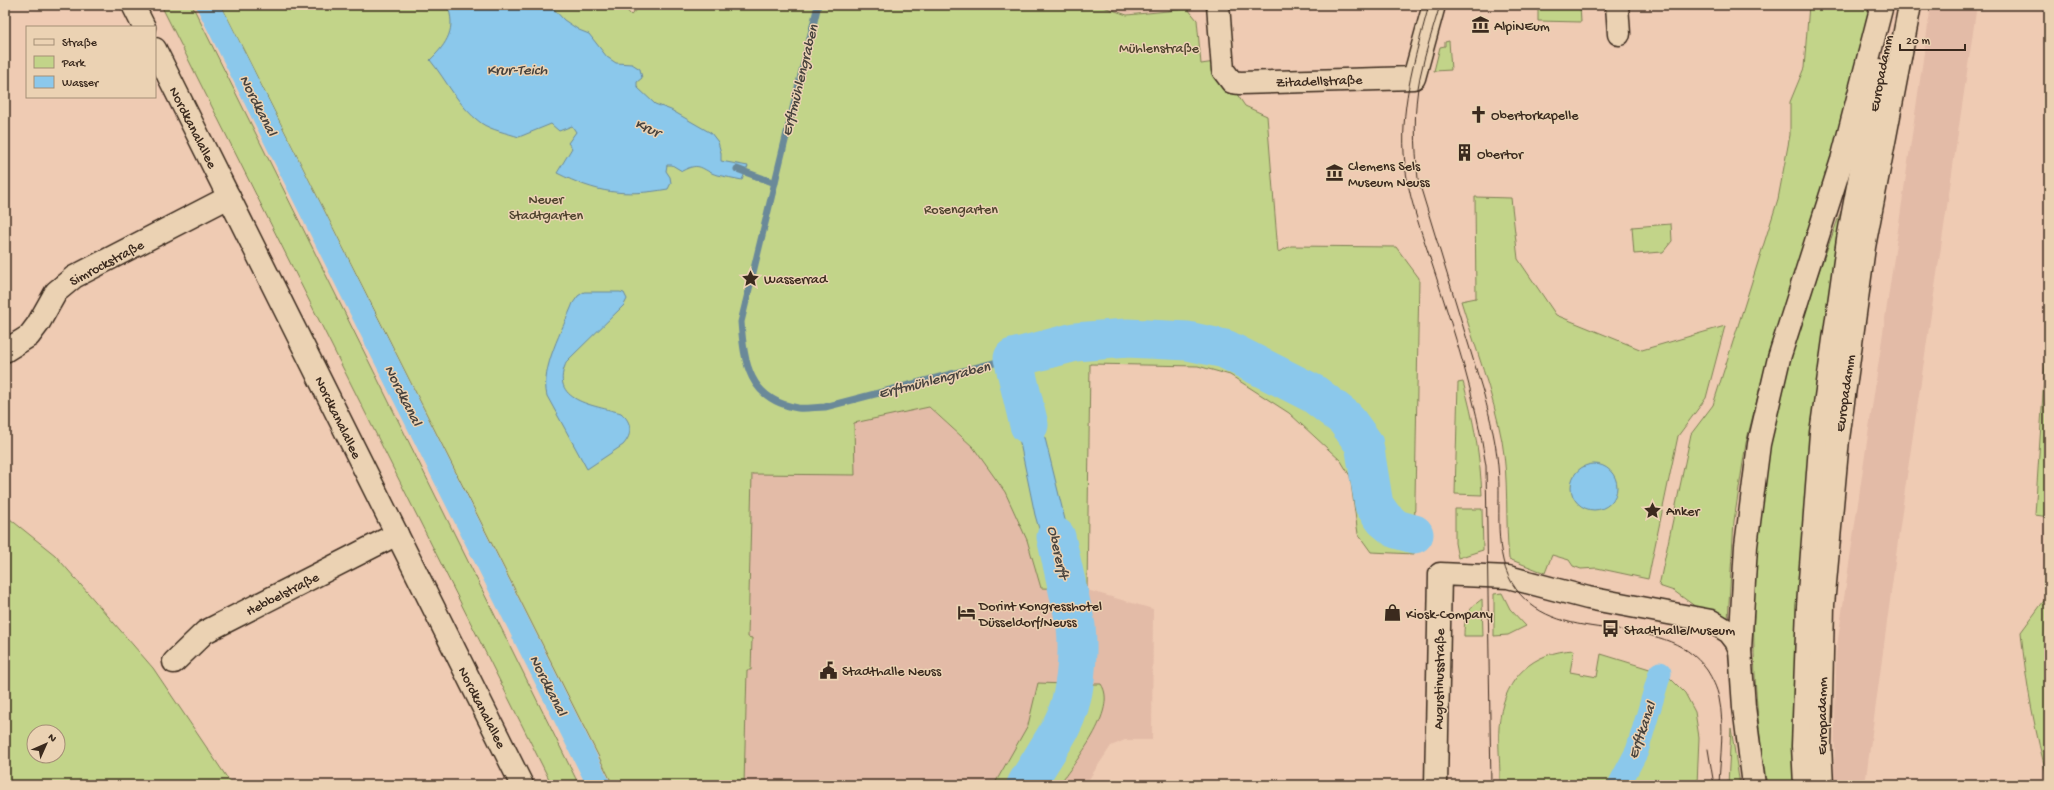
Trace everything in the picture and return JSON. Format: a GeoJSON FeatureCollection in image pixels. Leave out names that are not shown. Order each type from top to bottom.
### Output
{"type":"FeatureCollection","features":[{"type":"Feature","properties":{"kind":"main road"},"geometry":{"type":"LineString","coordinates":[[133,5],[144,26]]}},
{"type":"Feature","properties":{"kind":"main road","name":"Zitadellstraße"},"geometry":{"type":"LineString","coordinates":[[1218,5],[1223,70],[1226,77],[1232,82],[1240,83],[1414,78],[1434,5]]}},
{"type":"Feature","properties":{"kind":"main road"},"geometry":{"type":"LineString","coordinates":[[1617,5],[1619,34]]}},
{"type":"Feature","properties":{"kind":"main road"},"geometry":{"type":"LineString","coordinates":[[1754,785],[1744,707],[1740,650],[1746,546],[1759,444],[1779,358],[1842,160],[1882,5]]}},
{"type":"Feature","properties":{"kind":"main road","name":"Europadamm"},"geometry":{"type":"LineString","coordinates":[[1822,785],[1811,746],[1808,606],[1821,433],[1848,240],[1892,5]]}},
{"type":"Feature","properties":{"kind":"main road","name":"Europadamm"},"geometry":{"type":"LineString","coordinates":[[1805,785],[1811,746],[1838,439],[1864,247],[1910,5]]}},
{"type":"Feature","properties":{"kind":"main road","name":"Nordkanalallee"},"geometry":{"type":"LineString","coordinates":[[156,52],[522,785]]}},
{"type":"Feature","properties":{"kind":"main road","name":"Simrockstraße"},"geometry":{"type":"LineString","coordinates":[[5,351],[23,341],[33,331],[50,298],[61,286],[229,197]]}},
{"type":"Feature","properties":{"kind":"main road","name":"Hebbelstraße"},"geometry":{"type":"LineString","coordinates":[[174,662],[205,632],[397,534]]}},
{"type":"Feature","properties":{"kind":"main road","name":"Augustinusstraße"},"geometry":{"type":"LineString","coordinates":[[1436,785],[1440,574],[1508,577],[1588,598],[1711,621],[1729,632],[1736,640],[1740,650]]}},
{"type":"Feature","properties":{"kind":"shaded area"},"geometry":{"type":"Polygon","coordinates":[[[1103,5],[1187,5],[1187,7],[1127,13],[1103,5]]]}},
{"type":"Feature","properties":{"kind":"shaded area"},"geometry":{"type":"Polygon","coordinates":[[[1931,5],[1977,5],[1905,489],[1865,785],[1834,785],[1836,653],[1931,5]]]}},
{"type":"Feature","properties":{"kind":"shaded area"},"geometry":{"type":"Polygon","coordinates":[[[928,407],[973,447],[1005,492],[1027,540],[1041,588],[1087,590],[1153,609],[1152,740],[1125,740],[1111,746],[1085,785],[744,785],[747,669],[751,669],[752,638],[748,638],[752,474],[855,475],[853,423],[928,407]]]}},
{"type":"Feature","properties":{"kind":"green space"},"geometry":{"type":"Polygon","coordinates":[[[161,5],[192,5],[579,785],[552,785],[161,5]]]}},
{"type":"Feature","properties":{"kind":"green space"},"geometry":{"type":"Polygon","coordinates":[[[221,5],[622,5],[631,15],[642,5],[1098,5],[1127,15],[1188,9],[1197,20],[1201,64],[1215,62],[1245,106],[1267,116],[1278,252],[1291,246],[1396,247],[1419,278],[1414,554],[1371,552],[1358,534],[1350,476],[1341,461],[1289,413],[1230,375],[1198,366],[1090,364],[1087,590],[1041,588],[1027,540],[1005,492],[973,447],[929,407],[854,423],[855,475],[752,474],[748,637],[752,638],[751,670],[747,670],[744,785],[613,785],[221,5]]]}},
{"type":"Feature","properties":{"kind":"green space"},"geometry":{"type":"Polygon","coordinates":[[[1538,5],[1580,5],[1581,22],[1538,21],[1538,5]]]}},
{"type":"Feature","properties":{"kind":"green space"},"geometry":{"type":"Polygon","coordinates":[[[1809,5],[1874,5],[1837,155],[1771,344],[1746,443],[1734,521],[1728,619],[1696,607],[1674,591],[1659,586],[1691,434],[1713,405],[1778,199],[1790,135],[1790,102],[1804,68],[1809,5]]]}},
{"type":"Feature","properties":{"kind":"green space"},"geometry":{"type":"Polygon","coordinates":[[[1449,41],[1451,70],[1434,71],[1440,47],[1445,46],[1445,42],[1449,41]]]}},
{"type":"Feature","properties":{"kind":"green space"},"geometry":{"type":"Polygon","coordinates":[[[1475,197],[1511,198],[1518,259],[1556,315],[1642,350],[1725,326],[1706,398],[1678,436],[1648,579],[1597,568],[1581,569],[1573,566],[1569,560],[1552,555],[1545,573],[1509,559],[1506,485],[1502,441],[1489,388],[1461,301],[1476,298],[1475,197]]]}},
{"type":"Feature","properties":{"kind":"green space"},"geometry":{"type":"Polygon","coordinates":[[[1841,211],[1847,212],[1796,785],[1767,785],[1755,681],[1755,571],[1759,517],[1766,463],[1776,410],[1789,360],[1807,304],[1841,211]]]}},
{"type":"Feature","properties":{"kind":"green space"},"geometry":{"type":"Polygon","coordinates":[[[1671,224],[1672,241],[1663,252],[1634,254],[1632,227],[1671,224]]]}},
{"type":"Feature","properties":{"kind":"green space"},"geometry":{"type":"Polygon","coordinates":[[[2049,344],[2049,517],[2035,515],[2045,363],[2049,344]]]}},
{"type":"Feature","properties":{"kind":"green space"},"geometry":{"type":"Polygon","coordinates":[[[1463,382],[1476,438],[1482,495],[1455,494],[1458,383],[1463,382]]]}},
{"type":"Feature","properties":{"kind":"green space"},"geometry":{"type":"Polygon","coordinates":[[[1455,509],[1482,509],[1483,550],[1458,558],[1455,543],[1455,509]]]}},
{"type":"Feature","properties":{"kind":"green space"},"geometry":{"type":"Polygon","coordinates":[[[5,515],[55,555],[153,668],[232,785],[5,785],[5,515]]]}},
{"type":"Feature","properties":{"kind":"green space"},"geometry":{"type":"Polygon","coordinates":[[[1502,593],[1510,609],[1526,626],[1508,635],[1494,636],[1494,594],[1502,593]]]}},
{"type":"Feature","properties":{"kind":"green space"},"geometry":{"type":"Polygon","coordinates":[[[2049,594],[2049,783],[2039,746],[2021,632],[2049,594]]]}},
{"type":"Feature","properties":{"kind":"green space"},"geometry":{"type":"Polygon","coordinates":[[[1482,599],[1483,636],[1464,636],[1467,614],[1482,599]]]}},
{"type":"Feature","properties":{"kind":"green space"},"geometry":{"type":"Polygon","coordinates":[[[1574,650],[1570,672],[1597,677],[1601,654],[1666,674],[1685,693],[1695,712],[1699,737],[1697,785],[1502,785],[1500,779],[1499,725],[1503,703],[1508,690],[1524,669],[1534,662],[1559,652],[1574,650]]]}},
{"type":"Feature","properties":{"kind":"green space"},"geometry":{"type":"Polygon","coordinates":[[[1038,683],[1065,684],[1057,712],[1038,750],[1013,785],[994,785],[1028,725],[1038,683]]]}},
{"type":"Feature","properties":{"kind":"green space"},"geometry":{"type":"Polygon","coordinates":[[[1088,684],[1101,684],[1105,695],[1104,708],[1100,722],[1084,750],[1059,785],[1043,785],[1075,730],[1086,707],[1088,684]]]}},
{"type":"Feature","properties":{"kind":"green space"},"geometry":{"type":"Polygon","coordinates":[[[1731,728],[1740,785],[1728,785],[1731,728]]]}},
{"type":"Feature","properties":{"kind":"water","name":"Krur-Teich"},"geometry":{"type":"Polygon","coordinates":[[[447,5],[550,5],[564,20],[579,30],[589,34],[607,57],[616,63],[632,64],[640,69],[642,78],[637,82],[637,87],[655,104],[671,110],[711,133],[718,142],[721,153],[721,161],[748,166],[742,180],[717,175],[701,167],[688,168],[682,171],[672,165],[667,165],[666,171],[670,177],[671,183],[668,189],[624,193],[598,189],[571,180],[557,173],[572,148],[568,143],[576,132],[572,126],[559,131],[551,124],[519,137],[489,128],[481,123],[466,109],[430,60],[441,48],[449,35],[451,21],[447,5]]]}},
{"type":"Feature","properties":{"kind":"water"},"geometry":{"type":"Polygon","coordinates":[[[584,292],[620,292],[624,293],[627,299],[624,305],[567,361],[563,375],[563,385],[568,393],[587,404],[621,413],[627,420],[630,428],[628,437],[623,445],[587,469],[547,396],[546,385],[550,361],[559,336],[573,303],[578,296],[584,292]]]}},
{"type":"Feature","properties":{"kind":"water"},"geometry":{"type":"Polygon","coordinates":[[[1035,368],[1033,389],[1068,532],[1080,589],[1056,588],[1035,515],[1019,438],[1003,376],[1035,368]]]}},
{"type":"Feature","properties":{"kind":"water"},"geometry":{"type":"Polygon","coordinates":[[[1594,464],[1607,468],[1613,474],[1617,487],[1613,500],[1607,506],[1594,510],[1581,506],[1575,500],[1571,487],[1575,474],[1581,468],[1594,464]]]}},
{"type":"Feature","properties":{"kind":"water"},"geometry":{"type":"Polygon","coordinates":[[[1066,626],[1086,626],[1086,658],[1069,658],[1066,626]]]}},
{"type":"Feature","properties":{"kind":"water"},"geometry":{"type":"Polygon","coordinates":[[[1065,684],[1088,684],[1086,707],[1075,730],[1043,785],[1013,785],[1045,738],[1057,712],[1065,684]]]}},
{"type":"Feature","properties":{"kind":"waterway","name":"Nordkanal"},"geometry":{"type":"LineString","coordinates":[[208,5],[599,785]]}},
{"type":"Feature","properties":{"kind":"waterway","name":"Erftmühlengraben"},"geometry":{"type":"LineString","coordinates":[[818,5],[741,322],[744,352],[752,377],[759,388],[769,397],[782,404],[798,408],[825,407],[1013,358]]}},
{"type":"Feature","properties":{"kind":"waterway","name":"Krur"},"geometry":{"type":"LineString","coordinates":[[737,169],[775,183]]}},
{"type":"Feature","properties":{"kind":"waterway","name":"Erftmühlengraben"},"geometry":{"type":"LineString","coordinates":[[1029,425],[1013,358],[1075,342],[1127,338],[1188,341],[1225,349],[1314,394],[1345,418],[1364,444],[1374,505],[1384,519],[1396,529],[1414,534]]}},
{"type":"Feature","properties":{"kind":"waterway","name":"Obererft"},"geometry":{"type":"LineString","coordinates":[[1026,785],[1066,716],[1073,691],[1077,664],[1076,626],[1056,537]]}},
{"type":"Feature","properties":{"kind":"waterway","name":"Erftkanal"},"geometry":{"type":"LineString","coordinates":[[1619,785],[1637,751],[1660,673]]}},
{"type":"Feature","properties":{"kind":"tram line"},"geometry":{"type":"LineString","coordinates":[[1429,5],[1410,78],[1407,97],[1404,134],[1405,168],[1419,225],[1464,365],[1482,441],[1486,466],[1491,785]]}},
{"type":"Feature","properties":{"kind":"tram line"},"geometry":{"type":"LineString","coordinates":[[1440,5],[1424,59],[1416,102],[1415,128],[1418,179],[1491,421],[1498,466],[1500,546],[1508,576],[1516,589],[1535,608],[1558,619],[1584,625],[1639,633],[1664,639],[1688,651],[1707,670],[1719,698],[1722,719],[1719,785]]}},
{"type":"Feature","properties":{"kind":"tram line"},"geometry":{"type":"LineString","coordinates":[[1708,749],[1714,785]]}},
{"type":"Feature","properties":{"kind":"place","name":"AlpiNEum"},"geometry":{"type":"Point","coordinates":[1481,25]}},
{"type":"Feature","properties":{"kind":"place","name":"Obertorkapelle"},"geometry":{"type":"Point","coordinates":[1478,114]}},
{"type":"Feature","properties":{"kind":"place","name":"Obertor"},"geometry":{"type":"Point","coordinates":[1464,153]}},
{"type":"Feature","properties":{"kind":"place","name":"Clemens Sels Museum Neuss"},"geometry":{"type":"Point","coordinates":[1335,173]}},
{"type":"Feature","properties":{"kind":"place","name":"Wasserrad"},"geometry":{"type":"Point","coordinates":[751,278]}},
{"type":"Feature","properties":{"kind":"place","name":"Anker"},"geometry":{"type":"Point","coordinates":[1653,510]}},
{"type":"Feature","properties":{"kind":"place","name":"Dorint Kongresshotel Düsseldorf/Neuss"},"geometry":{"type":"Point","coordinates":[966,613]}},
{"type":"Feature","properties":{"kind":"place","name":"Kiosk-Company"},"geometry":{"type":"Point","coordinates":[1393,613]}},
{"type":"Feature","properties":{"kind":"place","name":"Stadthalle/Museum"},"geometry":{"type":"Point","coordinates":[1611,629]}},
{"type":"Feature","properties":{"kind":"place","name":"Stadthalle Neuss"},"geometry":{"type":"Point","coordinates":[829,670]}},
{"type":"Feature","properties":{"kind":"park label","name":"Mühlenstraße"},"geometry":{"type":"Point","coordinates":[1159,47]}},
{"type":"Feature","properties":{"kind":"park label","name":"Neuer Stadtgarten"},"geometry":{"type":"Point","coordinates":[546,206]}},
{"type":"Feature","properties":{"kind":"park label","name":"Rosengarten"},"geometry":{"type":"Point","coordinates":[961,208]}}]}
